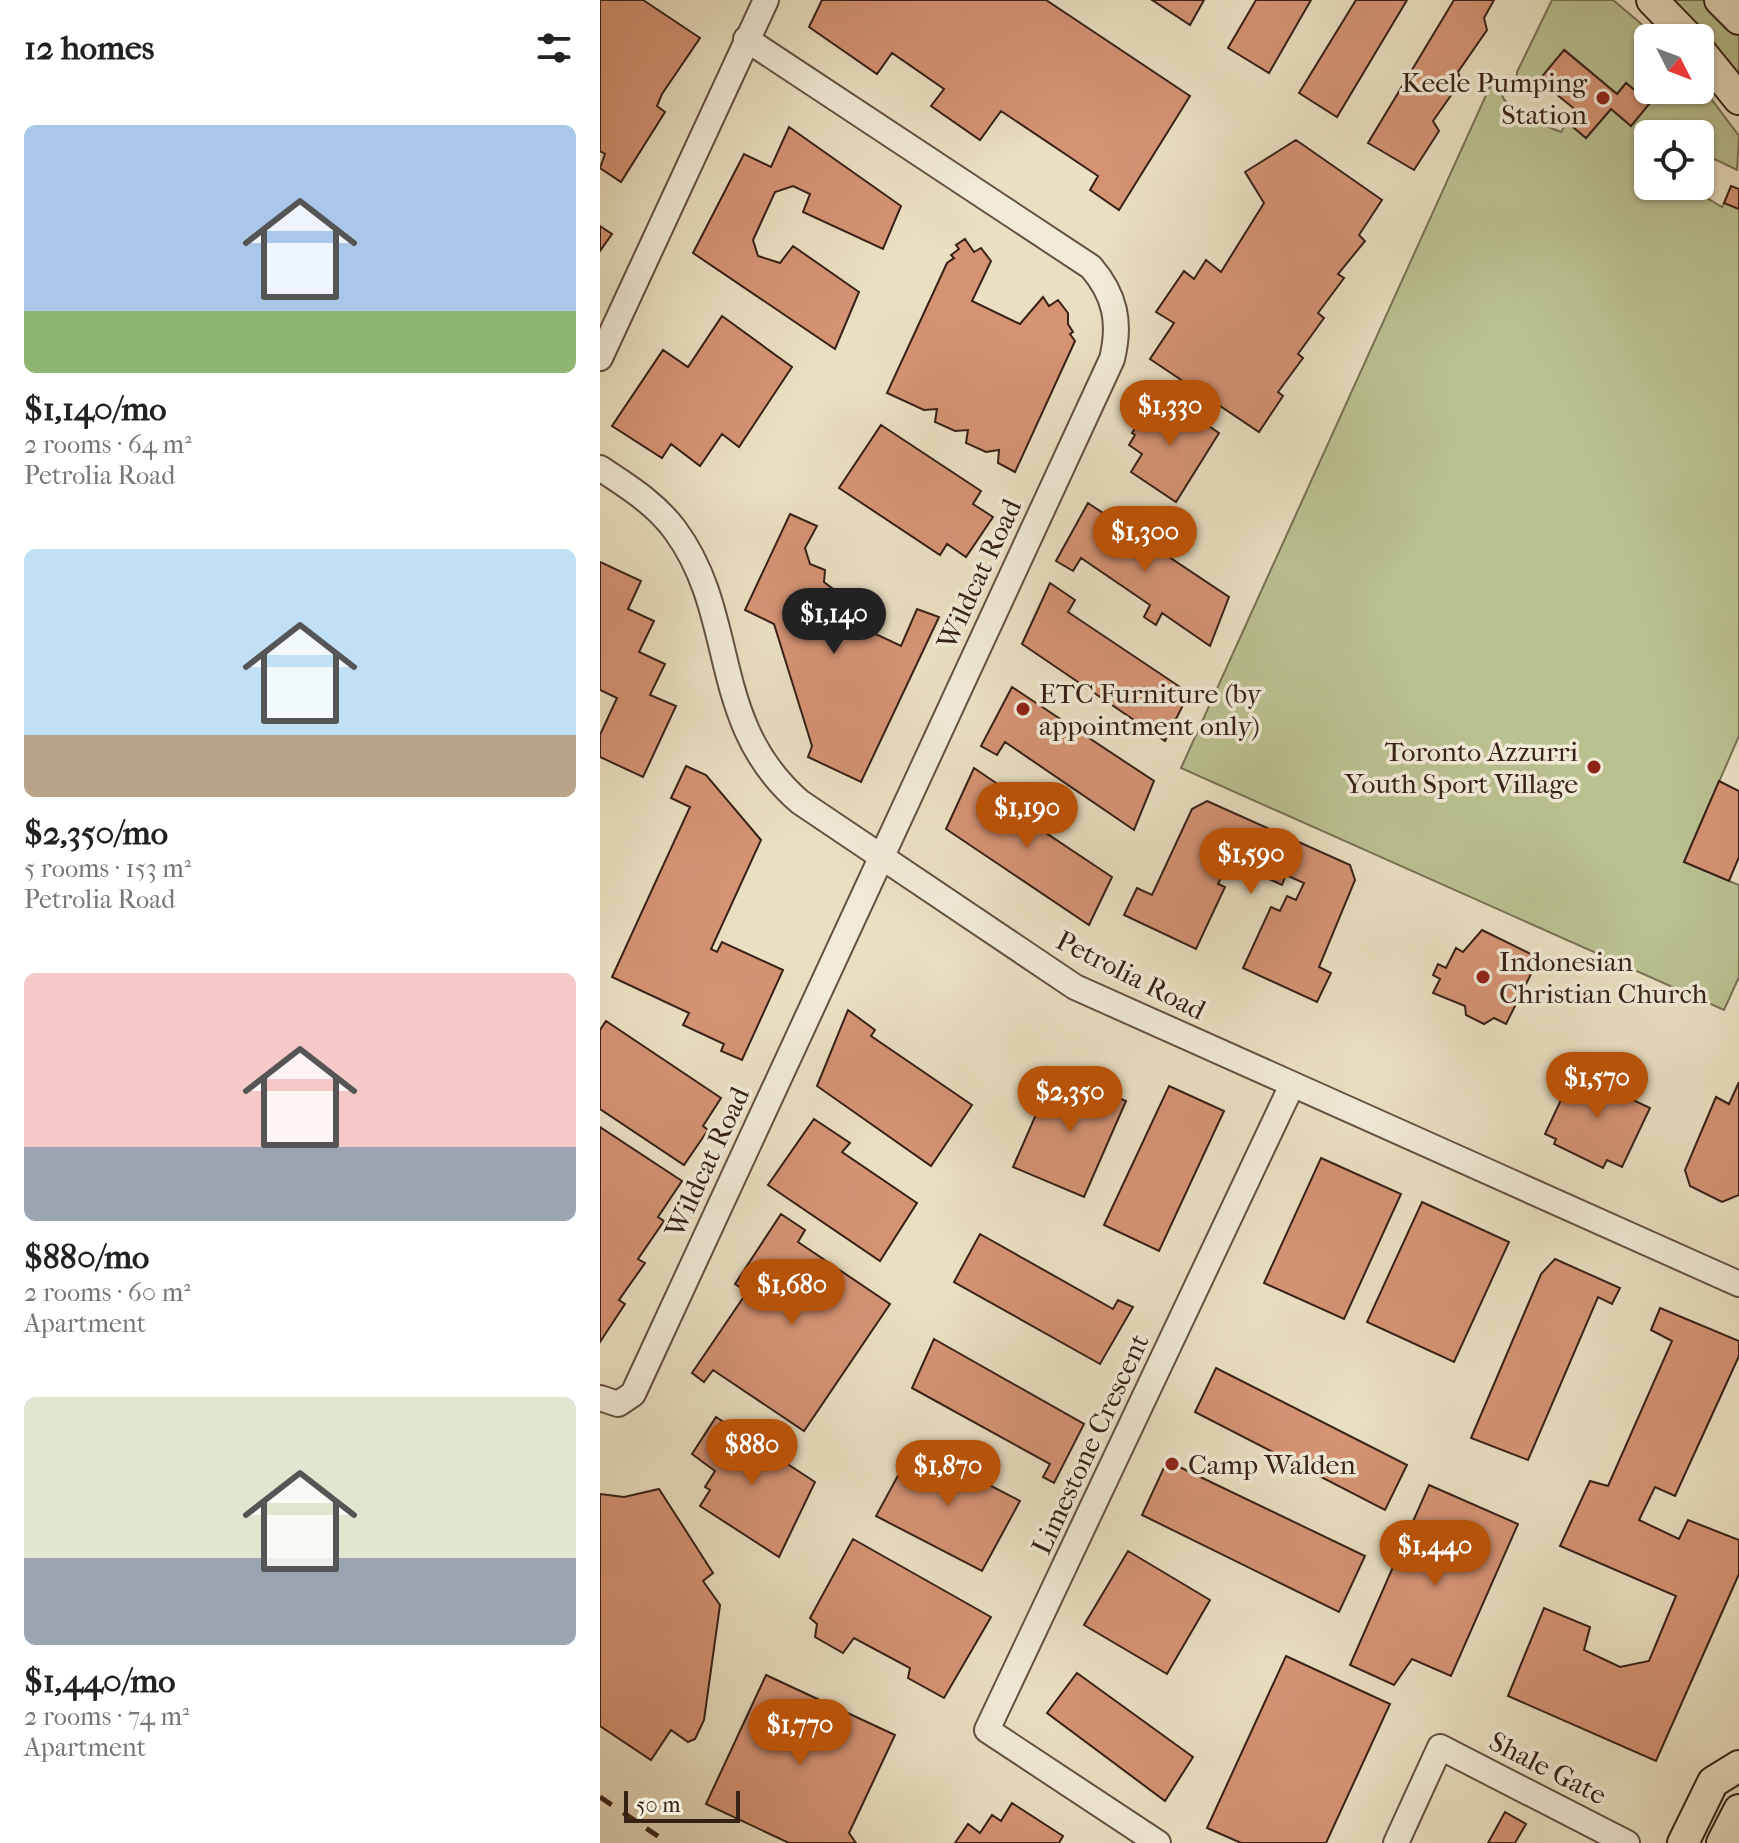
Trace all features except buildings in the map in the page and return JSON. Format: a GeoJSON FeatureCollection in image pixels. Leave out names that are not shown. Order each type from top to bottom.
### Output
{"type":"FeatureCollection","features":[{"type":"Feature","properties":{"kind":"main road"},"geometry":{"type":"LineString","coordinates":[[1652,0],[1675,24]]}},
{"type":"Feature","properties":{"kind":"main road"},"geometry":{"type":"LineString","coordinates":[[1720,0],[1739,19]]}},
{"type":"Feature","properties":{"kind":"main road"},"geometry":{"type":"LineString","coordinates":[[1714,68],[1739,99]]}},
{"type":"Feature","properties":{"kind":"main road"},"geometry":{"type":"LineString","coordinates":[[1683,1843],[1713,1782],[1739,1766]]}},
{"type":"Feature","properties":{"kind":"main road"},"geometry":{"type":"LineString","coordinates":[[1722,1843],[1739,1810]]}},
{"type":"Feature","properties":{"kind":"street"},"geometry":{"type":"LineString","coordinates":[[600,358],[766,0]]}},
{"type":"Feature","properties":{"kind":"street","name":"Wildcat Road"},"geometry":{"type":"LineString","coordinates":[[609,1401],[633,1394],[1112,359],[1117,318],[1103,282],[1077,255],[746,39]]}},
{"type":"Feature","properties":{"kind":"street","name":"Petrolia Road"},"geometry":{"type":"LineString","coordinates":[[600,468],[655,508],[688,551],[709,603],[737,711],[767,770],[800,802],[1075,987],[1739,1284]]}},
{"type":"Feature","properties":{"kind":"street","name":"Limestone Crescent"},"geometry":{"type":"LineString","coordinates":[[1158,1843],[987,1730],[1292,1085]]}},
{"type":"Feature","properties":{"kind":"street","name":"Shale Gate"},"geometry":{"type":"LineString","coordinates":[[1396,1843],[1440,1747],[1627,1843]]}},
{"type":"Feature","properties":{"kind":"green space"},"geometry":{"type":"Polygon","coordinates":[[[1552,0],[1613,0],[1641,24],[1634,24],[1634,90],[1626,83],[1617,94],[1565,50],[1534,87],[1517,83],[1517,72],[1552,0]]]}},
{"type":"Feature","properties":{"kind":"green space"},"geometry":{"type":"Polygon","coordinates":[[[1663,0],[1707,0],[1739,32],[1739,84],[1714,56],[1714,24],[1685,24],[1663,0]]]}},
{"type":"Feature","properties":{"kind":"green space"},"geometry":{"type":"Polygon","coordinates":[[[1492,82],[1498,84],[1506,103],[1522,115],[1561,132],[1567,122],[1586,138],[1611,109],[1631,126],[1634,122],[1634,200],[1710,200],[1722,207],[1724,203],[1739,209],[1739,736],[1684,862],[1739,885],[1739,977],[1724,1010],[1181,768],[1492,82]]]}},
{"type":"Feature","properties":{"kind":"green space"},"geometry":{"type":"Polygon","coordinates":[[[1714,103],[1739,136],[1737,170],[1714,159],[1714,120],[1636,120],[1649,104],[1714,103]]]}},
{"type":"Feature","properties":{"kind":"railway"},"geometry":{"type":"LineString","coordinates":[[600,1797],[668,1843]]}},
{"type":"Feature","properties":{"kind":"place","name":"Keele Pumping Station"},"geometry":{"type":"Point","coordinates":[1603,98]}},
{"type":"Feature","properties":{"kind":"place","name":"ETC Furniture (by appointment only)"},"geometry":{"type":"Point","coordinates":[1023,709]}},
{"type":"Feature","properties":{"kind":"place","name":"Toronto Azzurri Youth Sport Village"},"geometry":{"type":"Point","coordinates":[1594,767]}},
{"type":"Feature","properties":{"kind":"place","name":"Indonesian Christian Church"},"geometry":{"type":"Point","coordinates":[1483,977]}},
{"type":"Feature","properties":{"kind":"place","name":"Camp Walden"},"geometry":{"type":"Point","coordinates":[1172,1464]}}]}
